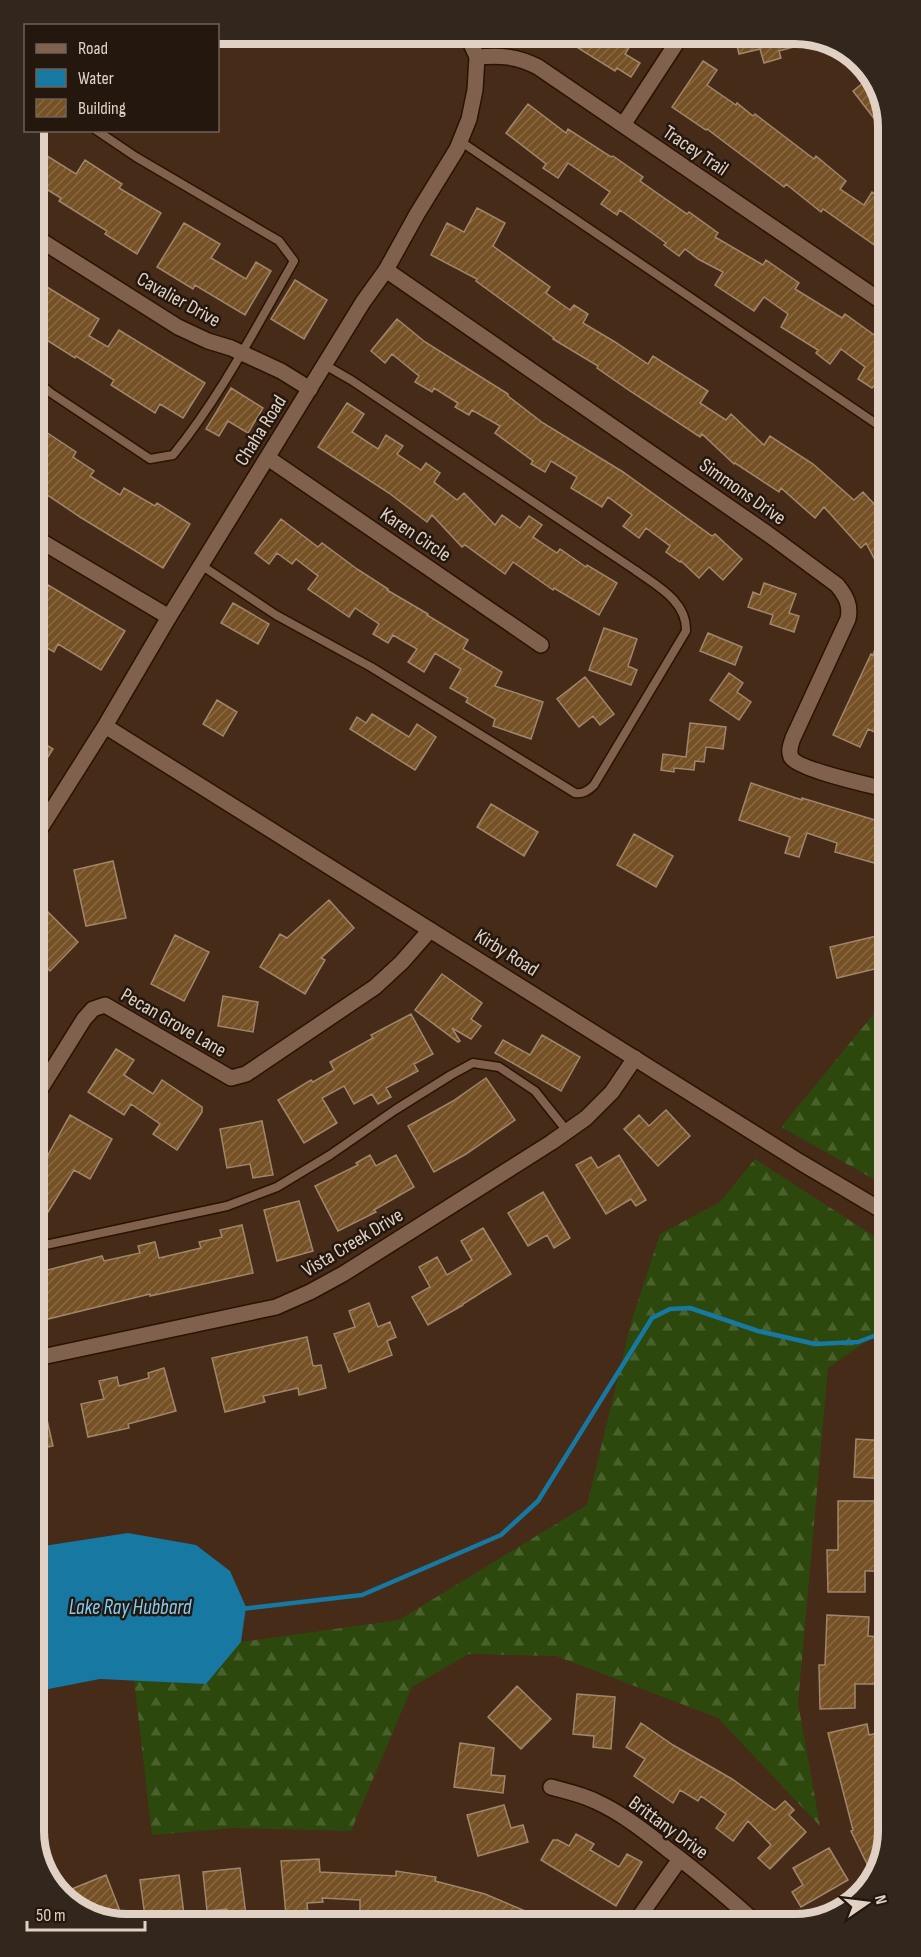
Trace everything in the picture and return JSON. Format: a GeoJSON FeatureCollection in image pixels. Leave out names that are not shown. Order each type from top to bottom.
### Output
{"type":"FeatureCollection","features":[{"type":"Feature","properties":{"kind":"street","name":"Chaha Road"},"geometry":{"type":"LineString","coordinates":[[44,823],[363,302],[386,270],[460,141],[469,119],[475,90],[477,57],[471,44]]}},
{"type":"Feature","properties":{"kind":"street"},"geometry":{"type":"LineString","coordinates":[[623,125],[676,44]]}},
{"type":"Feature","properties":{"kind":"street","name":"Tracey Trail"},"geometry":{"type":"LineString","coordinates":[[477,57],[510,56],[538,67],[878,299]]}},
{"type":"Feature","properties":{"kind":"street","name":"Cavalier Drive"},"geometry":{"type":"LineString","coordinates":[[44,243],[178,327],[281,371],[310,389]]}},
{"type":"Feature","properties":{"kind":"street","name":"Simmons Drive"},"geometry":{"type":"LineString","coordinates":[[386,270],[768,534],[837,585],[848,603],[850,610],[848,619],[793,738],[790,755],[795,761],[815,770],[878,787]]}},
{"type":"Feature","properties":{"kind":"street","name":"Karen Circle"},"geometry":{"type":"LineString","coordinates":[[268,458],[541,645]]}},
{"type":"Feature","properties":{"kind":"street"},"geometry":{"type":"LineString","coordinates":[[44,543],[170,617]]}},
{"type":"Feature","properties":{"kind":"street","name":"Kirby Road"},"geometry":{"type":"LineString","coordinates":[[105,726],[790,1156],[878,1208]]}},
{"type":"Feature","properties":{"kind":"street","name":"Pecan Grove Lane"},"geometry":{"type":"LineString","coordinates":[[43,1084],[84,1019],[93,1009],[105,1005],[216,1071],[231,1078],[246,1074],[375,987],[402,962],[430,930]]}},
{"type":"Feature","properties":{"kind":"street","name":"Vista Creek Drive"},"geometry":{"type":"LineString","coordinates":[[43,1357],[276,1307],[310,1292],[468,1196],[586,1118],[612,1092],[635,1058]]}},
{"type":"Feature","properties":{"kind":"street","name":"Brittany Drive"},"geometry":{"type":"LineString","coordinates":[[551,1787],[594,1800],[648,1834],[746,1914]]}},
{"type":"Feature","properties":{"kind":"street"},"geometry":{"type":"LineString","coordinates":[[641,1914],[680,1859]]}},
{"type":"Feature","properties":{"kind":"lane"},"geometry":{"type":"LineString","coordinates":[[44,387],[150,459],[173,455],[195,427],[242,353],[294,261],[279,241],[136,157],[99,132]]}},
{"type":"Feature","properties":{"kind":"lane"},"geometry":{"type":"LineString","coordinates":[[460,141],[878,425]]}},
{"type":"Feature","properties":{"kind":"lane"},"geometry":{"type":"LineString","coordinates":[[201,565],[276,615],[371,667],[575,793],[589,790],[594,785],[686,631],[686,619],[678,604],[666,592],[634,570],[325,364]]}},
{"type":"Feature","properties":{"kind":"lane"},"geometry":{"type":"LineString","coordinates":[[43,1245],[227,1206],[276,1187],[330,1155],[413,1098],[473,1064],[499,1067],[535,1092],[567,1131]]}},
{"type":"Feature","properties":{"kind":"green space"},"geometry":{"type":"Polygon","coordinates":[[[878,1009],[878,1182],[781,1127],[878,1009]]]}},
{"type":"Feature","properties":{"kind":"green space"},"geometry":{"type":"Polygon","coordinates":[[[755,1159],[878,1239],[878,1333],[828,1368],[798,1703],[820,1826],[718,1718],[556,1656],[469,1654],[412,1687],[351,1831],[234,1828],[152,1835],[134,1680],[206,1684],[241,1642],[399,1620],[587,1505],[632,1319],[660,1234],[720,1202],[755,1159]]]}},
{"type":"Feature","properties":{"kind":"water","name":"Lake Ray Hubbard"},"geometry":{"type":"Polygon","coordinates":[[[128,1533],[196,1545],[230,1571],[246,1607],[241,1642],[206,1684],[100,1679],[43,1690],[43,1546],[128,1533]]]}},
{"type":"Feature","properties":{"kind":"building"},"geometry":{"type":"Polygon","coordinates":[[[573,44],[631,44],[625,54],[640,63],[631,77],[617,68],[615,71],[573,44]]]}},
{"type":"Feature","properties":{"kind":"building"},"geometry":{"type":"Polygon","coordinates":[[[737,44],[803,44],[779,51],[781,58],[764,63],[760,49],[739,54],[737,44]]]}},
{"type":"Feature","properties":{"kind":"building"},"geometry":{"type":"Polygon","coordinates":[[[703,61],[717,70],[707,85],[736,105],[737,103],[753,116],[755,114],[814,159],[816,156],[846,181],[840,189],[864,205],[872,192],[878,196],[878,248],[823,209],[821,212],[786,184],[784,187],[707,129],[672,107],[703,61]]]}},
{"type":"Feature","properties":{"kind":"building"},"geometry":{"type":"Polygon","coordinates":[[[864,82],[873,100],[878,123],[853,91],[864,82]]]}},
{"type":"Feature","properties":{"kind":"building"},"geometry":{"type":"Polygon","coordinates":[[[528,104],[566,133],[568,129],[643,177],[640,181],[718,233],[715,237],[763,265],[766,260],[799,283],[795,289],[842,318],[845,314],[877,337],[875,339],[878,341],[878,388],[874,386],[872,388],[858,379],[865,367],[841,349],[830,364],[816,353],[818,350],[781,327],[788,314],[764,297],[754,311],[715,285],[723,272],[698,259],[685,249],[679,256],[664,245],[666,243],[620,210],[617,215],[601,204],[610,192],[568,163],[558,178],[543,168],[546,164],[506,133],[528,104]]]}},
{"type":"Feature","properties":{"kind":"building"},"geometry":{"type":"Polygon","coordinates":[[[44,154],[76,174],[85,160],[122,184],[119,188],[161,213],[137,254],[105,234],[107,231],[59,201],[61,198],[44,188],[44,154]]]}},
{"type":"Feature","properties":{"kind":"building"},"geometry":{"type":"Polygon","coordinates":[[[477,208],[505,223],[493,246],[550,287],[546,293],[570,310],[574,305],[588,314],[583,323],[648,364],[653,356],[708,391],[700,403],[726,420],[731,414],[764,445],[770,436],[813,464],[854,500],[863,492],[876,506],[878,504],[878,566],[866,543],[861,548],[824,507],[815,518],[781,488],[779,492],[734,464],[702,434],[700,437],[630,391],[597,368],[598,366],[553,339],[476,281],[477,279],[431,255],[447,223],[464,232],[477,208]]]}},
{"type":"Feature","properties":{"kind":"building"},"geometry":{"type":"Polygon","coordinates":[[[184,223],[220,244],[211,258],[246,279],[256,262],[271,271],[245,315],[195,285],[193,289],[157,267],[184,223]]]}},
{"type":"Feature","properties":{"kind":"building"},"geometry":{"type":"Polygon","coordinates":[[[295,280],[327,300],[304,339],[271,319],[295,280]]]}},
{"type":"Feature","properties":{"kind":"building"},"geometry":{"type":"Polygon","coordinates":[[[44,285],[99,319],[89,336],[108,347],[119,330],[205,383],[183,418],[160,404],[155,413],[111,385],[114,380],[76,356],[75,358],[44,338],[44,285]]]}},
{"type":"Feature","properties":{"kind":"building"},"geometry":{"type":"Polygon","coordinates":[[[397,319],[425,342],[508,394],[543,423],[623,472],[712,536],[715,534],[742,559],[723,580],[709,567],[699,578],[681,561],[666,552],[670,546],[646,528],[639,538],[623,526],[632,515],[608,497],[602,507],[571,488],[577,477],[551,461],[545,472],[531,464],[533,461],[495,433],[500,426],[472,410],[469,415],[455,407],[458,403],[434,388],[432,392],[415,382],[419,376],[392,354],[385,363],[371,351],[397,319]]]}},
{"type":"Feature","properties":{"kind":"building"},"geometry":{"type":"Polygon","coordinates":[[[231,388],[263,408],[248,433],[228,421],[219,436],[206,429],[231,388]]]}},
{"type":"Feature","properties":{"kind":"building"},"geometry":{"type":"Polygon","coordinates":[[[347,403],[364,414],[352,432],[378,449],[386,435],[403,446],[397,454],[421,470],[426,463],[440,473],[434,482],[457,500],[464,493],[495,525],[502,515],[520,528],[529,516],[542,525],[533,537],[557,553],[560,549],[586,567],[587,565],[617,583],[599,615],[554,588],[553,590],[513,562],[505,574],[465,545],[462,547],[432,515],[427,522],[389,493],[318,447],[347,403]]]}},
{"type":"Feature","properties":{"kind":"building"},"geometry":{"type":"Polygon","coordinates":[[[44,431],[76,452],[73,457],[94,471],[90,476],[120,495],[124,488],[155,506],[157,503],[190,524],[163,568],[44,493],[44,431]]]}},
{"type":"Feature","properties":{"kind":"building"},"geometry":{"type":"Polygon","coordinates":[[[281,519],[318,547],[322,543],[387,590],[468,640],[463,649],[502,672],[495,686],[543,702],[531,739],[493,726],[495,719],[466,702],[468,698],[450,688],[461,669],[435,653],[424,672],[408,662],[417,649],[393,635],[388,643],[373,634],[379,624],[355,608],[349,617],[308,589],[318,576],[296,559],[292,564],[277,553],[269,564],[255,553],[281,519]]]}},
{"type":"Feature","properties":{"kind":"building"},"geometry":{"type":"Polygon","coordinates":[[[764,583],[796,594],[789,613],[799,616],[794,632],[770,624],[773,615],[748,607],[753,592],[760,595],[764,583]]]}},
{"type":"Feature","properties":{"kind":"building"},"geometry":{"type":"Polygon","coordinates":[[[48,585],[125,631],[101,670],[58,644],[54,652],[44,646],[44,593],[48,585]]]}},
{"type":"Feature","properties":{"kind":"building"},"geometry":{"type":"Polygon","coordinates":[[[233,603],[269,624],[258,644],[221,623],[233,603]]]}},
{"type":"Feature","properties":{"kind":"building"},"geometry":{"type":"Polygon","coordinates":[[[604,628],[637,639],[628,666],[637,670],[631,685],[589,670],[604,628]]]}},
{"type":"Feature","properties":{"kind":"building"},"geometry":{"type":"Polygon","coordinates":[[[708,633],[742,647],[735,665],[700,651],[708,633]]]}},
{"type":"Feature","properties":{"kind":"building"},"geometry":{"type":"Polygon","coordinates":[[[878,641],[878,702],[874,711],[878,713],[878,734],[868,729],[860,747],[833,735],[871,654],[873,655],[878,641]]]}},
{"type":"Feature","properties":{"kind":"building"},"geometry":{"type":"Polygon","coordinates":[[[729,673],[743,683],[737,692],[751,702],[739,720],[710,700],[729,673]]]}},
{"type":"Feature","properties":{"kind":"building"},"geometry":{"type":"Polygon","coordinates":[[[585,677],[614,714],[600,725],[593,716],[579,727],[557,699],[585,677]]]}},
{"type":"Feature","properties":{"kind":"building"},"geometry":{"type":"Polygon","coordinates":[[[217,700],[237,712],[223,736],[203,724],[217,700]]]}},
{"type":"Feature","properties":{"kind":"building"},"geometry":{"type":"Polygon","coordinates":[[[372,714],[409,737],[417,724],[436,737],[415,770],[350,729],[357,717],[366,723],[372,714]]]}},
{"type":"Feature","properties":{"kind":"building"},"geometry":{"type":"Polygon","coordinates":[[[690,723],[726,727],[723,749],[706,747],[704,762],[695,761],[694,770],[674,768],[674,772],[661,770],[663,754],[686,757],[690,723]]]}},
{"type":"Feature","properties":{"kind":"building"},"geometry":{"type":"Polygon","coordinates":[[[44,743],[53,749],[44,764],[44,743]]]}},
{"type":"Feature","properties":{"kind":"building"},"geometry":{"type":"Polygon","coordinates":[[[751,783],[878,821],[878,864],[835,852],[837,843],[807,833],[799,857],[785,853],[790,837],[739,820],[751,783]]]}},
{"type":"Feature","properties":{"kind":"building"},"geometry":{"type":"Polygon","coordinates":[[[491,804],[538,832],[524,856],[477,827],[491,804]]]}},
{"type":"Feature","properties":{"kind":"building"},"geometry":{"type":"Polygon","coordinates":[[[634,834],[673,856],[656,887],[617,865],[634,834]]]}},
{"type":"Feature","properties":{"kind":"building"},"geometry":{"type":"Polygon","coordinates":[[[113,861],[126,918],[86,926],[74,870],[113,861]]]}},
{"type":"Feature","properties":{"kind":"building"},"geometry":{"type":"Polygon","coordinates":[[[329,900],[354,928],[321,958],[325,960],[305,994],[260,967],[280,934],[287,938],[329,900]]]}},
{"type":"Feature","properties":{"kind":"building"},"geometry":{"type":"Polygon","coordinates":[[[45,909],[78,942],[50,971],[44,965],[45,909]]]}},
{"type":"Feature","properties":{"kind":"building"},"geometry":{"type":"Polygon","coordinates":[[[175,935],[209,952],[184,1001],[151,984],[175,935]]]}},
{"type":"Feature","properties":{"kind":"building"},"geometry":{"type":"Polygon","coordinates":[[[878,936],[878,968],[837,978],[830,947],[878,936]]]}},
{"type":"Feature","properties":{"kind":"building"},"geometry":{"type":"Polygon","coordinates":[[[442,974],[482,1003],[471,1019],[481,1026],[471,1039],[452,1028],[460,1041],[458,1042],[415,1010],[442,974]]]}},
{"type":"Feature","properties":{"kind":"building"},"geometry":{"type":"Polygon","coordinates":[[[223,996],[258,1002],[253,1032],[218,1026],[223,996]]]}},
{"type":"Feature","properties":{"kind":"building"},"geometry":{"type":"Polygon","coordinates":[[[411,1014],[433,1054],[414,1064],[418,1071],[386,1088],[391,1097],[378,1104],[372,1094],[354,1104],[344,1086],[322,1098],[337,1123],[304,1143],[278,1100],[311,1080],[313,1082],[334,1070],[330,1062],[373,1038],[371,1035],[411,1014]]]}},
{"type":"Feature","properties":{"kind":"building"},"geometry":{"type":"Polygon","coordinates":[[[542,1035],[580,1057],[561,1091],[495,1053],[503,1040],[530,1055],[542,1035]]]}},
{"type":"Feature","properties":{"kind":"building"},"geometry":{"type":"Polygon","coordinates":[[[116,1049],[134,1060],[124,1075],[153,1094],[162,1080],[202,1107],[202,1112],[177,1150],[153,1134],[160,1124],[131,1104],[124,1115],[88,1092],[116,1049]]]}},
{"type":"Feature","properties":{"kind":"building"},"geometry":{"type":"Polygon","coordinates":[[[486,1078],[515,1120],[466,1154],[434,1172],[408,1126],[453,1101],[486,1078]]]}},
{"type":"Feature","properties":{"kind":"building"},"geometry":{"type":"Polygon","coordinates":[[[666,1110],[690,1136],[658,1166],[624,1129],[639,1115],[649,1126],[666,1110]]]}},
{"type":"Feature","properties":{"kind":"building"},"geometry":{"type":"Polygon","coordinates":[[[70,1115],[112,1139],[90,1179],[74,1170],[48,1212],[43,1209],[43,1164],[70,1115]]]}},
{"type":"Feature","properties":{"kind":"building"},"geometry":{"type":"Polygon","coordinates":[[[262,1121],[273,1175],[253,1178],[250,1164],[227,1168],[220,1129],[262,1121]]]}},
{"type":"Feature","properties":{"kind":"building"},"geometry":{"type":"Polygon","coordinates":[[[370,1155],[376,1166],[396,1155],[414,1187],[374,1210],[376,1212],[338,1231],[315,1186],[358,1165],[356,1163],[370,1155]]]}},
{"type":"Feature","properties":{"kind":"building"},"geometry":{"type":"Polygon","coordinates":[[[619,1155],[646,1200],[636,1206],[631,1199],[606,1214],[576,1165],[591,1157],[598,1168],[619,1155]]]}},
{"type":"Feature","properties":{"kind":"building"},"geometry":{"type":"Polygon","coordinates":[[[543,1192],[570,1238],[554,1248],[547,1235],[528,1246],[508,1213],[543,1192]]]}},
{"type":"Feature","properties":{"kind":"building"},"geometry":{"type":"Polygon","coordinates":[[[299,1201],[313,1251],[277,1261],[264,1210],[299,1201]]]}},
{"type":"Feature","properties":{"kind":"building"},"geometry":{"type":"Polygon","coordinates":[[[242,1225],[253,1273],[150,1296],[150,1294],[44,1320],[43,1271],[102,1256],[104,1261],[140,1253],[138,1246],[155,1242],[159,1258],[201,1248],[199,1242],[222,1237],[220,1230],[242,1225]]]}},
{"type":"Feature","properties":{"kind":"building"},"geometry":{"type":"Polygon","coordinates":[[[483,1228],[511,1274],[428,1325],[412,1297],[430,1287],[419,1267],[437,1257],[447,1275],[472,1260],[461,1241],[483,1228]]]}},
{"type":"Feature","properties":{"kind":"building"},"geometry":{"type":"Polygon","coordinates":[[[369,1303],[378,1327],[390,1322],[396,1337],[387,1341],[392,1355],[349,1372],[334,1334],[355,1327],[349,1311],[369,1303]]]}},
{"type":"Feature","properties":{"kind":"building"},"geometry":{"type":"Polygon","coordinates":[[[307,1337],[313,1366],[321,1365],[326,1388],[299,1395],[298,1388],[263,1396],[265,1402],[225,1412],[212,1358],[307,1337]]]}},
{"type":"Feature","properties":{"kind":"building"},"geometry":{"type":"Polygon","coordinates":[[[164,1368],[176,1411],[128,1424],[129,1428],[88,1437],[81,1404],[104,1399],[99,1381],[117,1377],[119,1386],[149,1378],[148,1373],[164,1368]]]}},
{"type":"Feature","properties":{"kind":"building"},"geometry":{"type":"Polygon","coordinates":[[[43,1403],[53,1446],[43,1448],[43,1403]]]}},
{"type":"Feature","properties":{"kind":"building"},"geometry":{"type":"Polygon","coordinates":[[[856,1439],[878,1440],[878,1478],[854,1477],[856,1439]]]}},
{"type":"Feature","properties":{"kind":"building"},"geometry":{"type":"Polygon","coordinates":[[[838,1501],[878,1501],[878,1571],[865,1571],[865,1592],[828,1592],[827,1550],[838,1550],[838,1501]]]}},
{"type":"Feature","properties":{"kind":"building"},"geometry":{"type":"Polygon","coordinates":[[[827,1615],[869,1617],[868,1636],[878,1637],[878,1684],[855,1684],[855,1708],[820,1709],[819,1665],[825,1665],[827,1615]]]}},
{"type":"Feature","properties":{"kind":"building"},"geometry":{"type":"Polygon","coordinates":[[[517,1686],[551,1719],[521,1749],[488,1717],[517,1686]]]}},
{"type":"Feature","properties":{"kind":"building"},"geometry":{"type":"Polygon","coordinates":[[[577,1694],[615,1697],[611,1749],[593,1747],[594,1736],[573,1734],[577,1694]]]}},
{"type":"Feature","properties":{"kind":"building"},"geometry":{"type":"Polygon","coordinates":[[[641,1723],[673,1745],[732,1779],[775,1810],[785,1801],[794,1810],[789,1815],[806,1832],[770,1869],[758,1858],[771,1845],[748,1821],[733,1841],[716,1828],[726,1814],[701,1796],[698,1801],[680,1790],[673,1803],[634,1776],[645,1759],[626,1747],[641,1723]]]}},
{"type":"Feature","properties":{"kind":"building"},"geometry":{"type":"Polygon","coordinates":[[[867,1724],[869,1735],[878,1733],[878,1808],[875,1809],[878,1815],[878,1830],[873,1857],[868,1866],[851,1831],[853,1830],[828,1733],[867,1724]]]}},
{"type":"Feature","properties":{"kind":"building"},"geometry":{"type":"Polygon","coordinates":[[[460,1743],[494,1748],[491,1775],[505,1776],[503,1793],[454,1787],[460,1743]]]}},
{"type":"Feature","properties":{"kind":"building"},"geometry":{"type":"Polygon","coordinates":[[[504,1805],[511,1828],[523,1825],[528,1842],[478,1856],[467,1815],[504,1805]]]}},
{"type":"Feature","properties":{"kind":"building"},"geometry":{"type":"Polygon","coordinates":[[[576,1834],[594,1844],[590,1850],[619,1867],[627,1854],[642,1862],[616,1906],[541,1860],[553,1840],[569,1846],[576,1834]]]}},
{"type":"Feature","properties":{"kind":"building"},"geometry":{"type":"Polygon","coordinates":[[[829,1848],[844,1873],[837,1873],[837,1886],[801,1907],[792,1892],[803,1885],[793,1868],[829,1848]]]}},
{"type":"Feature","properties":{"kind":"building"},"geometry":{"type":"Polygon","coordinates":[[[319,1859],[320,1872],[396,1876],[396,1871],[436,1877],[435,1881],[485,1894],[531,1914],[360,1913],[360,1900],[322,1898],[323,1902],[307,1903],[308,1913],[286,1913],[281,1861],[319,1859]]]}},
{"type":"Feature","properties":{"kind":"building"},"geometry":{"type":"Polygon","coordinates":[[[240,1868],[246,1913],[227,1913],[227,1909],[207,1911],[203,1872],[240,1868]]]}},
{"type":"Feature","properties":{"kind":"building"},"geometry":{"type":"Polygon","coordinates":[[[106,1875],[121,1913],[90,1905],[69,1890],[106,1875]]]}},
{"type":"Feature","properties":{"kind":"building"},"geometry":{"type":"Polygon","coordinates":[[[179,1875],[184,1913],[145,1913],[140,1880],[179,1875]]]}},
{"type":"Feature","properties":{"kind":"waterway"},"geometry":{"type":"LineString","coordinates":[[241,1609],[362,1595],[501,1535],[538,1501],[652,1318],[670,1309],[690,1308],[758,1331],[815,1344],[858,1342],[878,1334]]}}]}
